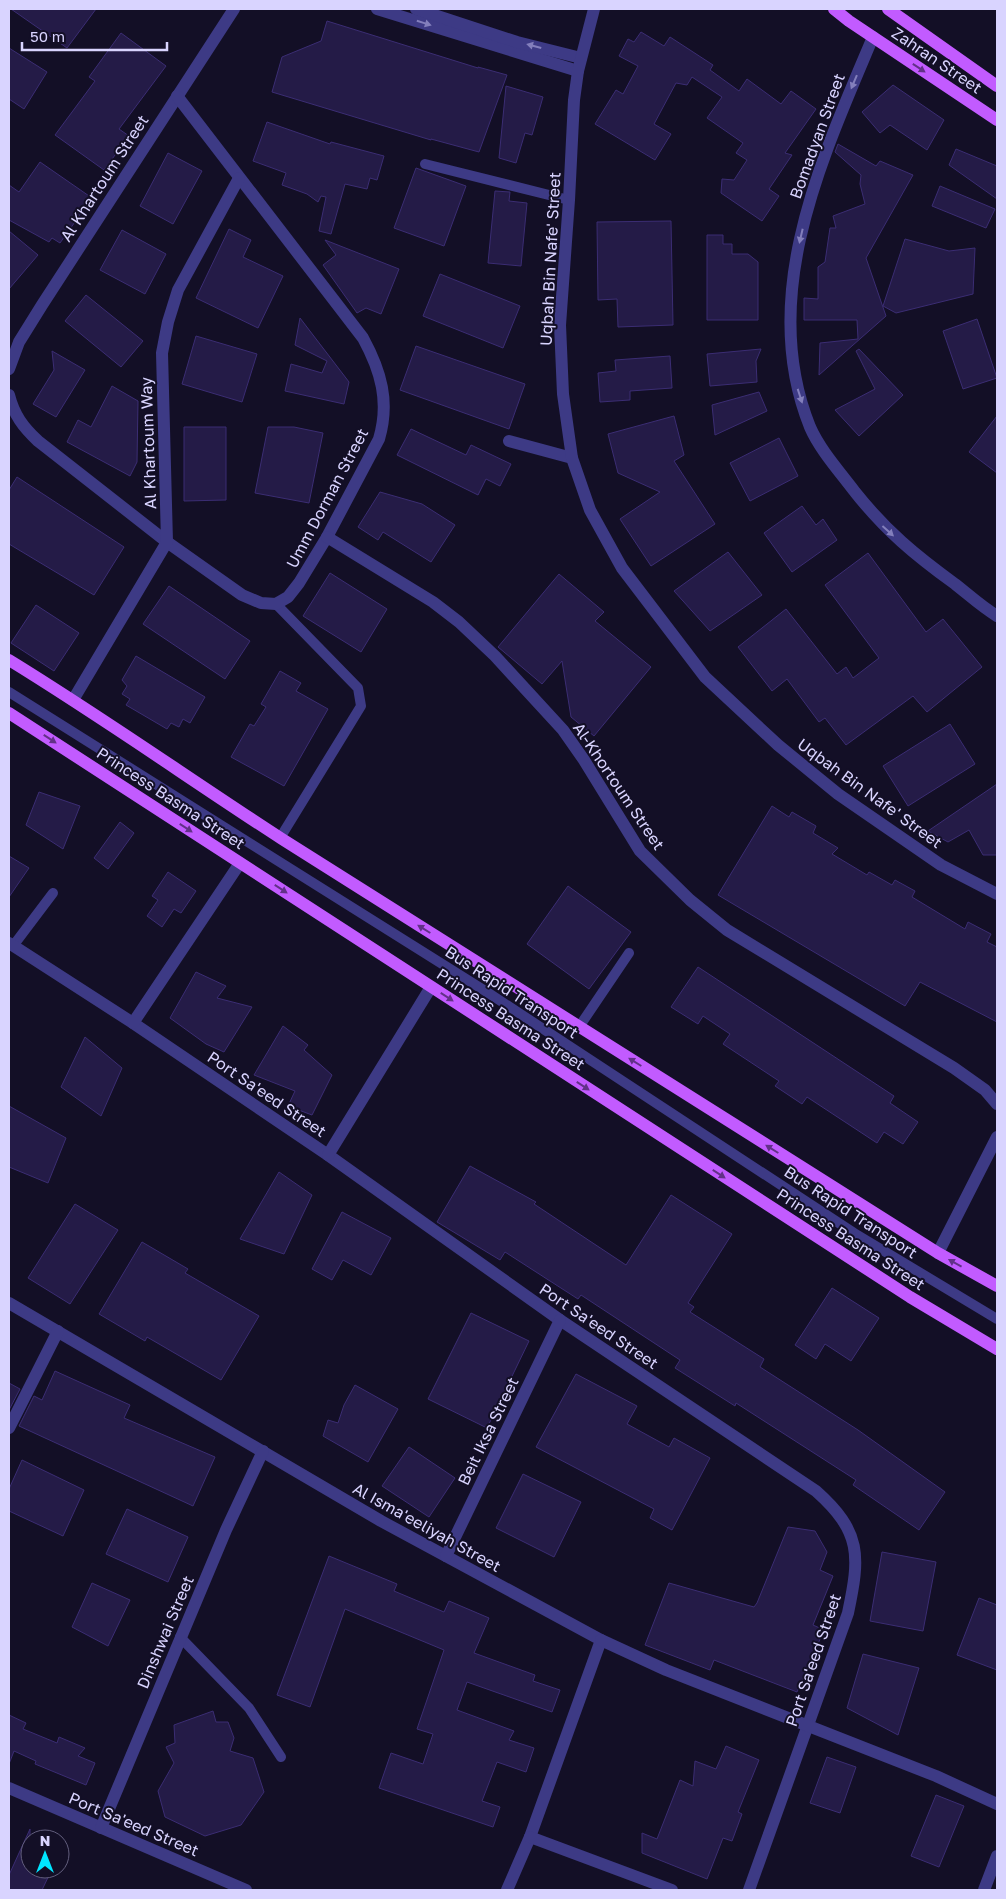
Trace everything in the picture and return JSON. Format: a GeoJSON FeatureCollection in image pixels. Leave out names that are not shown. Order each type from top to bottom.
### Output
{"type":"FeatureCollection","features":[{"type":"Feature","properties":{"kind":"main road","name":"Zahran Street"},"geometry":{"type":"LineString","coordinates":[[834,9],[997,120]]}},
{"type":"Feature","properties":{"kind":"main road","name":"Zahran Street"},"geometry":{"type":"LineString","coordinates":[[888,9],[997,86]]}},
{"type":"Feature","properties":{"kind":"main road","name":"Princess Basma Street"},"geometry":{"type":"LineString","coordinates":[[9,660],[73,700],[280,838],[938,1254],[997,1286]]}},
{"type":"Feature","properties":{"kind":"main road","name":"Princess Basma Street"},"geometry":{"type":"LineString","coordinates":[[9,713],[910,1297],[997,1349]]}},
{"type":"Feature","properties":{"kind":"street","name":"Al Khartoum Street"},"geometry":{"type":"LineString","coordinates":[[9,369],[20,342],[234,9]]}},
{"type":"Feature","properties":{"kind":"street"},"geometry":{"type":"LineString","coordinates":[[378,9],[578,71]]}},
{"type":"Feature","properties":{"kind":"street"},"geometry":{"type":"LineString","coordinates":[[416,9],[518,42],[581,58]]}},
{"type":"Feature","properties":{"kind":"street","name":"Uqbah Bin Nafe' Street"},"geometry":{"type":"LineString","coordinates":[[594,9],[578,71],[574,100],[570,200],[560,325],[564,394],[572,458],[590,510],[622,568],[705,677],[778,745],[838,794],[941,865],[997,894]]}},
{"type":"Feature","properties":{"kind":"street","name":"Bomadyan Street"},"geometry":{"type":"LineString","coordinates":[[873,37],[821,163],[798,251],[791,311],[791,344],[797,386],[811,428],[834,466],[878,521],[909,550],[997,616]]}},
{"type":"Feature","properties":{"kind":"street","name":"Umm Dorman Street"},"geometry":{"type":"LineString","coordinates":[[177,96],[238,178],[363,338],[376,361],[382,381],[384,422],[379,439],[327,537],[299,583],[288,597],[276,604]]}},
{"type":"Feature","properties":{"kind":"street","name":"Al Khartoum Way"},"geometry":{"type":"LineString","coordinates":[[166,542],[162,353],[168,322],[178,290],[238,178]]}},
{"type":"Feature","properties":{"kind":"street"},"geometry":{"type":"LineString","coordinates":[[9,395],[17,418],[38,441],[166,542],[242,595],[261,602],[276,604]]}},
{"type":"Feature","properties":{"kind":"street"},"geometry":{"type":"LineString","coordinates":[[509,441],[572,458]]}},
{"type":"Feature","properties":{"kind":"street","name":"Al-Khortoum Street"},"geometry":{"type":"LineString","coordinates":[[327,537],[401,580],[433,602],[459,622],[495,656],[563,730],[584,760],[640,851],[690,900],[728,930],[954,1068],[985,1090],[997,1104]]}},
{"type":"Feature","properties":{"kind":"street"},"geometry":{"type":"LineString","coordinates":[[73,700],[166,542]]}},
{"type":"Feature","properties":{"kind":"street"},"geometry":{"type":"LineString","coordinates":[[133,1023],[240,863]]}},
{"type":"Feature","properties":{"kind":"street","name":"Port Sa'eed Street"},"geometry":{"type":"LineString","coordinates":[[11,945],[133,1023],[328,1154],[560,1320],[816,1491],[832,1506],[850,1532],[856,1548],[857,1564],[848,1613],[749,1890]]}},
{"type":"Feature","properties":{"kind":"street"},"geometry":{"type":"LineString","coordinates":[[328,1154],[431,987]]}},
{"type":"Feature","properties":{"kind":"street"},"geometry":{"type":"LineString","coordinates":[[938,1254],[997,1137]]}},
{"type":"Feature","properties":{"kind":"street","name":"Al Isma'eeliyah Street"},"geometry":{"type":"LineString","coordinates":[[9,1303],[381,1521],[601,1640],[666,1670],[936,1776],[997,1804]]}},
{"type":"Feature","properties":{"kind":"street","name":"Beit Iksa Street"},"geometry":{"type":"LineString","coordinates":[[446,1556],[560,1320]]}},
{"type":"Feature","properties":{"kind":"street"},"geometry":{"type":"LineString","coordinates":[[9,1428],[58,1330]]}},
{"type":"Feature","properties":{"kind":"street","name":"Dinshwai Street"},"geometry":{"type":"LineString","coordinates":[[101,1828],[180,1637],[226,1530],[263,1451]]}},
{"type":"Feature","properties":{"kind":"street"},"geometry":{"type":"LineString","coordinates":[[507,1890],[530,1837],[601,1640]]}},
{"type":"Feature","properties":{"kind":"street","name":"Port Sa'eed Street"},"geometry":{"type":"LineString","coordinates":[[9,1788],[246,1890]]}},
{"type":"Feature","properties":{"kind":"street"},"geometry":{"type":"LineString","coordinates":[[530,1837],[672,1890]]}},
{"type":"Feature","properties":{"kind":"street"},"geometry":{"type":"LineString","coordinates":[[984,1890],[997,1856]]}},
{"type":"Feature","properties":{"kind":"lane"},"geometry":{"type":"LineString","coordinates":[[426,164],[570,200]]}},
{"type":"Feature","properties":{"kind":"lane"},"geometry":{"type":"LineString","coordinates":[[276,604],[358,688],[361,706],[280,838]]}},
{"type":"Feature","properties":{"kind":"lane","name":"Bus Rapid Transport"},"geometry":{"type":"LineString","coordinates":[[9,692],[490,994],[854,1233],[997,1319]]}},
{"type":"Feature","properties":{"kind":"lane"},"geometry":{"type":"LineString","coordinates":[[11,945],[53,892]]}},
{"type":"Feature","properties":{"kind":"lane"},"geometry":{"type":"LineString","coordinates":[[579,1027],[629,953]]}},
{"type":"Feature","properties":{"kind":"lane"},"geometry":{"type":"LineString","coordinates":[[180,1637],[249,1708],[281,1757]]}},
{"type":"Feature","properties":{"kind":"building"},"geometry":{"type":"Polygon","coordinates":[[[11,9],[96,9],[67,48],[11,9]]]}},
{"type":"Feature","properties":{"kind":"building"},"geometry":{"type":"Polygon","coordinates":[[[327,21],[478,68],[507,75],[479,152],[431,140],[272,92],[282,57],[321,41],[327,21]]]}},
{"type":"Feature","properties":{"kind":"building"},"geometry":{"type":"Polygon","coordinates":[[[641,32],[664,46],[670,37],[713,65],[710,70],[739,91],[747,79],[781,104],[791,91],[816,109],[785,153],[792,155],[769,189],[779,196],[762,221],[721,193],[722,179],[734,180],[747,160],[736,153],[743,143],[707,118],[722,97],[692,77],[687,85],[676,83],[654,124],[671,134],[655,160],[595,124],[616,90],[623,94],[638,66],[619,56],[628,39],[634,42],[641,32]]]}},
{"type":"Feature","properties":{"kind":"building"},"geometry":{"type":"Polygon","coordinates":[[[121,33],[166,66],[119,129],[129,136],[104,170],[55,135],[95,81],[89,77],[121,33]]]}},
{"type":"Feature","properties":{"kind":"building"},"geometry":{"type":"Polygon","coordinates":[[[9,48],[47,72],[24,109],[9,99],[9,48]]]}},
{"type":"Feature","properties":{"kind":"building"},"geometry":{"type":"Polygon","coordinates":[[[893,85],[944,120],[927,150],[890,125],[880,133],[862,112],[893,85]]]}},
{"type":"Feature","properties":{"kind":"building"},"geometry":{"type":"Polygon","coordinates":[[[506,86],[543,97],[532,135],[525,133],[516,163],[499,158],[506,86]]]}},
{"type":"Feature","properties":{"kind":"building"},"geometry":{"type":"Polygon","coordinates":[[[267,122],[330,144],[331,142],[384,156],[377,180],[370,178],[367,189],[345,184],[331,234],[319,231],[326,197],[321,196],[318,202],[307,194],[282,185],[286,173],[253,161],[267,122]]]}},
{"type":"Feature","properties":{"kind":"building"},"geometry":{"type":"Polygon","coordinates":[[[838,144],[876,166],[880,161],[913,175],[866,258],[886,316],[819,375],[820,343],[858,339],[857,320],[804,320],[804,298],[818,299],[818,267],[825,262],[830,228],[836,228],[833,216],[865,204],[860,184],[861,175],[835,152],[838,144]]]}},
{"type":"Feature","properties":{"kind":"building"},"geometry":{"type":"Polygon","coordinates":[[[956,149],[997,166],[997,199],[949,165],[956,149]]]}},
{"type":"Feature","properties":{"kind":"building"},"geometry":{"type":"Polygon","coordinates":[[[168,153],[202,171],[173,224],[140,206],[168,153]]]}},
{"type":"Feature","properties":{"kind":"building"},"geometry":{"type":"Polygon","coordinates":[[[40,162],[92,198],[60,243],[52,238],[49,242],[9,220],[9,185],[19,192],[40,162]]]}},
{"type":"Feature","properties":{"kind":"building"},"geometry":{"type":"Polygon","coordinates":[[[416,168],[466,186],[444,246],[394,228],[416,168]]]}},
{"type":"Feature","properties":{"kind":"building"},"geometry":{"type":"Polygon","coordinates":[[[940,186],[995,209],[986,228],[932,206],[940,186]]]}},
{"type":"Feature","properties":{"kind":"building"},"geometry":{"type":"Polygon","coordinates":[[[495,191],[510,192],[509,201],[527,203],[521,266],[488,263],[495,191]]]}},
{"type":"Feature","properties":{"kind":"building"},"geometry":{"type":"Polygon","coordinates":[[[671,221],[673,325],[618,327],[617,299],[598,300],[597,222],[671,221]]]}},
{"type":"Feature","properties":{"kind":"building"},"geometry":{"type":"Polygon","coordinates":[[[229,229],[251,240],[243,257],[283,276],[258,328],[196,298],[229,229]]]}},
{"type":"Feature","properties":{"kind":"building"},"geometry":{"type":"Polygon","coordinates":[[[122,230],[166,254],[145,294],[100,270],[122,230]]]}},
{"type":"Feature","properties":{"kind":"building"},"geometry":{"type":"Polygon","coordinates":[[[9,231],[38,255],[9,289],[9,231]]]}},
{"type":"Feature","properties":{"kind":"building"},"geometry":{"type":"Polygon","coordinates":[[[707,235],[723,235],[723,244],[732,244],[732,254],[748,254],[758,262],[758,320],[707,320],[707,235]]]}},
{"type":"Feature","properties":{"kind":"building"},"geometry":{"type":"Polygon","coordinates":[[[905,239],[949,251],[975,248],[973,294],[896,313],[883,306],[905,239]]]}},
{"type":"Feature","properties":{"kind":"building"},"geometry":{"type":"Polygon","coordinates":[[[325,240],[399,269],[381,314],[366,308],[357,313],[323,265],[336,255],[325,240]]]}},
{"type":"Feature","properties":{"kind":"building"},"geometry":{"type":"Polygon","coordinates":[[[440,274],[520,306],[503,348],[423,316],[440,274]]]}},
{"type":"Feature","properties":{"kind":"building"},"geometry":{"type":"Polygon","coordinates":[[[86,295],[143,341],[121,367],[65,321],[86,295]]]}},
{"type":"Feature","properties":{"kind":"building"},"geometry":{"type":"Polygon","coordinates":[[[300,318],[349,382],[344,404],[285,391],[291,364],[322,373],[327,361],[295,345],[300,318]]]}},
{"type":"Feature","properties":{"kind":"building"},"geometry":{"type":"Polygon","coordinates":[[[977,319],[997,378],[963,389],[943,331],[977,319]]]}},
{"type":"Feature","properties":{"kind":"building"},"geometry":{"type":"Polygon","coordinates":[[[196,336],[257,354],[242,402],[182,384],[196,336]]]}},
{"type":"Feature","properties":{"kind":"building"},"geometry":{"type":"Polygon","coordinates":[[[416,346],[525,384],[509,429],[400,390],[416,346]]]}},
{"type":"Feature","properties":{"kind":"building"},"geometry":{"type":"Polygon","coordinates":[[[761,349],[756,361],[757,382],[710,386],[707,354],[761,349]]]}},
{"type":"Feature","properties":{"kind":"building"},"geometry":{"type":"Polygon","coordinates":[[[859,349],[903,395],[859,436],[835,410],[875,389],[856,351],[859,349]]]}},
{"type":"Feature","properties":{"kind":"building"},"geometry":{"type":"Polygon","coordinates":[[[52,351],[85,370],[56,417],[33,404],[54,370],[52,351]]]}},
{"type":"Feature","properties":{"kind":"building"},"geometry":{"type":"Polygon","coordinates":[[[670,356],[672,388],[630,391],[630,400],[600,402],[598,373],[616,371],[615,360],[670,356]]]}},
{"type":"Feature","properties":{"kind":"building"},"geometry":{"type":"Polygon","coordinates":[[[112,386],[138,401],[137,462],[130,476],[67,442],[78,420],[91,427],[112,386]]]}},
{"type":"Feature","properties":{"kind":"building"},"geometry":{"type":"Polygon","coordinates":[[[759,392],[767,411],[715,435],[712,405],[759,392]]]}},
{"type":"Feature","properties":{"kind":"building"},"geometry":{"type":"Polygon","coordinates":[[[674,416],[684,455],[674,461],[715,524],[651,566],[620,519],[660,492],[618,473],[608,434],[674,416]]]}},
{"type":"Feature","properties":{"kind":"building"},"geometry":{"type":"Polygon","coordinates":[[[997,416],[997,473],[969,452],[997,416]]]}},
{"type":"Feature","properties":{"kind":"building"},"geometry":{"type":"Polygon","coordinates":[[[184,427],[226,427],[226,500],[184,501],[184,427]]]}},
{"type":"Feature","properties":{"kind":"building"},"geometry":{"type":"Polygon","coordinates":[[[268,427],[294,427],[323,433],[309,503],[255,493],[268,427]]]}},
{"type":"Feature","properties":{"kind":"building"},"geometry":{"type":"Polygon","coordinates":[[[411,429],[466,455],[471,445],[511,464],[500,486],[486,479],[478,495],[397,455],[411,429]]]}},
{"type":"Feature","properties":{"kind":"building"},"geometry":{"type":"Polygon","coordinates":[[[779,438],[798,476],[750,501],[730,463],[779,438]]]}},
{"type":"Feature","properties":{"kind":"building"},"geometry":{"type":"Polygon","coordinates":[[[17,477],[124,547],[94,595],[9,544],[9,490],[17,477]]]}},
{"type":"Feature","properties":{"kind":"building"},"geometry":{"type":"Polygon","coordinates":[[[380,492],[422,504],[455,525],[431,562],[383,532],[378,540],[358,527],[380,492]]]}},
{"type":"Feature","properties":{"kind":"building"},"geometry":{"type":"Polygon","coordinates":[[[802,506],[816,525],[823,519],[837,540],[792,572],[764,533],[802,506]]]}},
{"type":"Feature","properties":{"kind":"building"},"geometry":{"type":"Polygon","coordinates":[[[728,552],[762,595],[710,631],[674,591],[728,552]]]}},
{"type":"Feature","properties":{"kind":"building"},"geometry":{"type":"Polygon","coordinates":[[[868,553],[926,632],[943,619],[982,667],[927,712],[913,696],[846,745],[825,718],[819,722],[787,679],[772,691],[738,647],[786,609],[837,674],[846,667],[853,678],[879,658],[825,585],[868,553]]]}},
{"type":"Feature","properties":{"kind":"building"},"geometry":{"type":"Polygon","coordinates":[[[330,573],[387,609],[361,652],[303,616],[330,573]]]}},
{"type":"Feature","properties":{"kind":"building"},"geometry":{"type":"Polygon","coordinates":[[[559,574],[604,612],[595,621],[651,667],[594,736],[571,717],[562,661],[542,684],[498,647],[559,574]]]}},
{"type":"Feature","properties":{"kind":"building"},"geometry":{"type":"Polygon","coordinates":[[[169,586],[250,641],[225,679],[143,624],[169,586]]]}},
{"type":"Feature","properties":{"kind":"building"},"geometry":{"type":"Polygon","coordinates":[[[36,605],[79,633],[54,671],[11,643],[36,605]]]}},
{"type":"Feature","properties":{"kind":"building"},"geometry":{"type":"Polygon","coordinates":[[[136,656],[205,697],[190,723],[183,719],[179,727],[171,723],[167,729],[126,705],[130,699],[122,694],[127,686],[122,680],[136,656]]]}},
{"type":"Feature","properties":{"kind":"building"},"geometry":{"type":"Polygon","coordinates":[[[280,671],[301,683],[296,691],[328,709],[284,786],[231,757],[250,724],[254,726],[266,707],[261,704],[280,671]]]}},
{"type":"Feature","properties":{"kind":"building"},"geometry":{"type":"Polygon","coordinates":[[[950,724],[975,764],[908,806],[883,766],[950,724]]]}},
{"type":"Feature","properties":{"kind":"building"},"geometry":{"type":"Polygon","coordinates":[[[997,784],[997,855],[983,855],[969,830],[948,842],[928,831],[997,784]]]}},
{"type":"Feature","properties":{"kind":"building"},"geometry":{"type":"Polygon","coordinates":[[[39,792],[80,806],[63,849],[26,825],[39,792]]]}},
{"type":"Feature","properties":{"kind":"building"},"geometry":{"type":"Polygon","coordinates":[[[772,806],[789,817],[792,812],[816,826],[813,833],[838,848],[832,854],[867,875],[869,872],[892,885],[895,880],[915,891],[912,897],[965,929],[968,922],[991,934],[987,942],[997,947],[997,1022],[920,982],[905,1006],[718,895],[772,806]]]}},
{"type":"Feature","properties":{"kind":"building"},"geometry":{"type":"Polygon","coordinates":[[[120,822],[134,833],[108,869],[94,858],[120,822]]]}},
{"type":"Feature","properties":{"kind":"building"},"geometry":{"type":"Polygon","coordinates":[[[9,856],[29,868],[9,897],[9,856]]]}},
{"type":"Feature","properties":{"kind":"building"},"geometry":{"type":"Polygon","coordinates":[[[168,872],[196,891],[181,913],[174,909],[162,927],[147,916],[158,900],[152,896],[168,872]]]}},
{"type":"Feature","properties":{"kind":"building"},"geometry":{"type":"Polygon","coordinates":[[[568,886],[631,932],[589,989],[527,944],[568,886]]]}},
{"type":"Feature","properties":{"kind":"building"},"geometry":{"type":"Polygon","coordinates":[[[698,967],[894,1096],[890,1103],[918,1122],[903,1144],[884,1132],[877,1143],[807,1097],[802,1104],[775,1086],[779,1081],[723,1044],[730,1034],[703,1016],[698,1024],[671,1007],[698,967]]]}},
{"type":"Feature","properties":{"kind":"building"},"geometry":{"type":"Polygon","coordinates":[[[196,972],[226,986],[217,998],[252,1007],[224,1052],[206,1044],[170,1018],[196,972]]]}},
{"type":"Feature","properties":{"kind":"building"},"geometry":{"type":"Polygon","coordinates":[[[283,1026],[308,1045],[304,1050],[332,1075],[312,1115],[288,1106],[295,1091],[254,1075],[283,1026]]]}},
{"type":"Feature","properties":{"kind":"building"},"geometry":{"type":"Polygon","coordinates":[[[85,1037],[122,1068],[101,1116],[61,1087],[85,1037]]]}},
{"type":"Feature","properties":{"kind":"building"},"geometry":{"type":"Polygon","coordinates":[[[9,1106],[66,1138],[48,1183],[9,1167],[9,1106]]]}},
{"type":"Feature","properties":{"kind":"building"},"geometry":{"type":"Polygon","coordinates":[[[470,1166],[536,1202],[534,1204],[626,1265],[671,1195],[732,1234],[688,1303],[694,1307],[690,1312],[764,1359],[760,1367],[858,1430],[945,1492],[919,1530],[853,1485],[856,1480],[736,1403],[735,1406],[675,1368],[680,1360],[581,1295],[578,1299],[505,1252],[500,1260],[437,1222],[470,1166]]]}},
{"type":"Feature","properties":{"kind":"building"},"geometry":{"type":"Polygon","coordinates":[[[279,1172],[312,1195],[284,1254],[240,1239],[279,1172]]]}},
{"type":"Feature","properties":{"kind":"building"},"geometry":{"type":"Polygon","coordinates":[[[75,1204],[118,1230],[70,1304],[28,1278],[75,1204]]]}},
{"type":"Feature","properties":{"kind":"building"},"geometry":{"type":"Polygon","coordinates":[[[342,1212],[391,1238],[371,1275],[343,1260],[332,1280],[312,1269],[342,1212]]]}},
{"type":"Feature","properties":{"kind":"building"},"geometry":{"type":"Polygon","coordinates":[[[142,1242],[188,1269],[185,1273],[259,1316],[221,1380],[147,1337],[145,1341],[99,1314],[142,1242]]]}},
{"type":"Feature","properties":{"kind":"building"},"geometry":{"type":"Polygon","coordinates":[[[832,1288],[879,1318],[851,1361],[825,1344],[816,1359],[795,1345],[832,1288]]]}},
{"type":"Feature","properties":{"kind":"building"},"geometry":{"type":"Polygon","coordinates":[[[471,1313],[529,1341],[487,1428],[428,1399],[471,1313]]]}},
{"type":"Feature","properties":{"kind":"building"},"geometry":{"type":"Polygon","coordinates":[[[55,1371],[130,1405],[124,1418],[215,1457],[193,1506],[19,1426],[34,1396],[42,1400],[55,1371]]]}},
{"type":"Feature","properties":{"kind":"building"},"geometry":{"type":"Polygon","coordinates":[[[576,1374],[637,1406],[627,1424],[669,1447],[674,1438],[710,1458],[672,1530],[650,1518],[654,1509],[536,1447],[576,1374]]]}},
{"type":"Feature","properties":{"kind":"building"},"geometry":{"type":"Polygon","coordinates":[[[9,1383],[20,1389],[9,1410],[9,1383]]]}},
{"type":"Feature","properties":{"kind":"building"},"geometry":{"type":"Polygon","coordinates":[[[355,1385],[398,1409],[368,1462],[323,1436],[328,1420],[338,1423],[344,1405],[355,1385]]]}},
{"type":"Feature","properties":{"kind":"building"},"geometry":{"type":"Polygon","coordinates":[[[409,1447],[455,1478],[429,1517],[382,1486],[409,1447]]]}},
{"type":"Feature","properties":{"kind":"building"},"geometry":{"type":"Polygon","coordinates":[[[22,1460],[84,1490],[63,1536],[9,1511],[9,1489],[22,1460]]]}},
{"type":"Feature","properties":{"kind":"building"},"geometry":{"type":"Polygon","coordinates":[[[523,1474],[581,1502],[554,1557],[496,1528],[523,1474]]]}},
{"type":"Feature","properties":{"kind":"building"},"geometry":{"type":"Polygon","coordinates":[[[127,1509],[188,1537],[168,1582],[106,1554],[127,1509]]]}},
{"type":"Feature","properties":{"kind":"building"},"geometry":{"type":"Polygon","coordinates":[[[788,1527],[815,1531],[827,1552],[820,1570],[833,1576],[813,1625],[824,1630],[797,1692],[714,1660],[710,1670],[645,1645],[669,1583],[754,1607],[788,1527]]]}},
{"type":"Feature","properties":{"kind":"building"},"geometry":{"type":"Polygon","coordinates":[[[882,1552],[936,1562],[923,1631],[870,1621],[882,1552]]]}},
{"type":"Feature","properties":{"kind":"building"},"geometry":{"type":"Polygon","coordinates":[[[329,1556],[397,1584],[394,1591],[444,1612],[449,1601],[489,1618],[474,1653],[535,1675],[533,1681],[560,1690],[552,1712],[467,1682],[457,1710],[514,1731],[509,1740],[534,1748],[526,1772],[497,1762],[482,1801],[500,1807],[493,1827],[379,1788],[391,1753],[423,1764],[433,1734],[417,1729],[444,1650],[345,1609],[310,1707],[277,1695],[329,1556]]]}},
{"type":"Feature","properties":{"kind":"building"},"geometry":{"type":"Polygon","coordinates":[[[92,1583],[130,1600],[108,1646],[72,1627],[92,1583]]]}},
{"type":"Feature","properties":{"kind":"building"},"geometry":{"type":"Polygon","coordinates":[[[979,1598],[997,1605],[997,1670],[957,1655],[979,1598]]]}},
{"type":"Feature","properties":{"kind":"building"},"geometry":{"type":"Polygon","coordinates":[[[863,1654],[919,1668],[898,1735],[847,1708],[863,1654]]]}},
{"type":"Feature","properties":{"kind":"building"},"geometry":{"type":"Polygon","coordinates":[[[213,1711],[216,1722],[228,1722],[234,1738],[230,1751],[253,1758],[264,1792],[241,1825],[205,1836],[165,1817],[158,1791],[174,1763],[166,1747],[175,1743],[174,1725],[213,1711]]]}},
{"type":"Feature","properties":{"kind":"building"},"geometry":{"type":"Polygon","coordinates":[[[9,1715],[26,1723],[23,1729],[57,1743],[59,1737],[85,1748],[78,1756],[95,1763],[86,1785],[35,1764],[36,1761],[14,1751],[9,1764],[9,1715]]]}},
{"type":"Feature","properties":{"kind":"building"},"geometry":{"type":"Polygon","coordinates":[[[726,1746],[759,1760],[738,1812],[742,1814],[732,1841],[723,1838],[707,1879],[642,1853],[642,1833],[657,1839],[680,1780],[693,1786],[695,1761],[716,1769],[726,1746]]]}},
{"type":"Feature","properties":{"kind":"building"},"geometry":{"type":"Polygon","coordinates":[[[827,1757],[856,1767],[840,1813],[810,1803],[827,1757]]]}},
{"type":"Feature","properties":{"kind":"building"},"geometry":{"type":"Polygon","coordinates":[[[936,1795],[964,1806],[939,1867],[911,1856],[936,1795]]]}},
{"type":"Feature","properties":{"kind":"building"},"geometry":{"type":"Polygon","coordinates":[[[20,1851],[20,1879],[47,1879],[42,1890],[9,1890],[9,1875],[20,1851]]]}}]}
